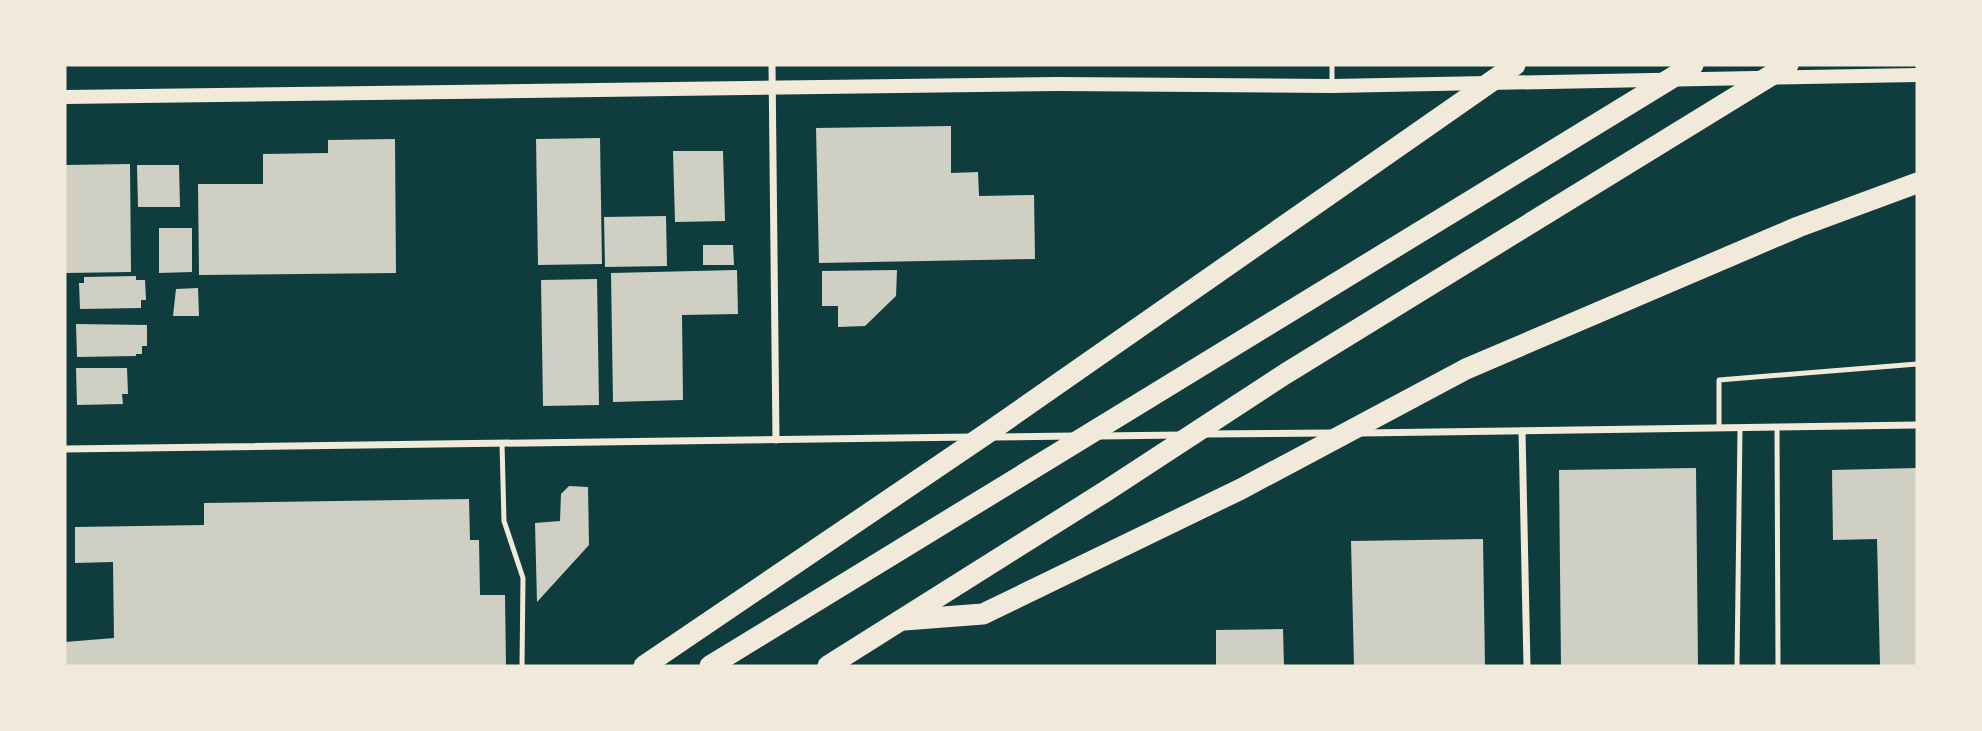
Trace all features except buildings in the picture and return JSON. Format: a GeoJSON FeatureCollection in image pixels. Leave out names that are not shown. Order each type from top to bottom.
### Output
{"type":"FeatureCollection","features":[{"type":"Feature","properties":{"kind":"highway"},"geometry":{"type":"LineString","coordinates":[[644,666],[986,434],[1515,65]]}},
{"type":"Feature","properties":{"kind":"highway"},"geometry":{"type":"LineString","coordinates":[[710,666],[1693,65]]}},
{"type":"Feature","properties":{"kind":"highway"},"geometry":{"type":"LineString","coordinates":[[828,666],[1297,367],[1788,65]]}},
{"type":"Feature","properties":{"kind":"highway"},"geometry":{"type":"LineString","coordinates":[[902,620],[984,614],[1241,489],[1466,369],[1798,227],[1917,183]]}},
{"type":"Feature","properties":{"kind":"main road"},"geometry":{"type":"LineString","coordinates":[[65,97],[1057,84],[1332,86],[1917,75]]}},
{"type":"Feature","properties":{"kind":"street"},"geometry":{"type":"LineString","coordinates":[[772,65],[776,440]]}},
{"type":"Feature","properties":{"kind":"street"},"geometry":{"type":"LineString","coordinates":[[65,449],[1917,425]]}},
{"type":"Feature","properties":{"kind":"street"},"geometry":{"type":"LineString","coordinates":[[1522,431],[1527,666]]}},
{"type":"Feature","properties":{"kind":"lane"},"geometry":{"type":"LineString","coordinates":[[1332,65],[1332,86]]}},
{"type":"Feature","properties":{"kind":"lane"},"geometry":{"type":"LineString","coordinates":[[1719,428],[1719,380],[1917,364]]}},
{"type":"Feature","properties":{"kind":"lane"},"geometry":{"type":"LineString","coordinates":[[1777,427],[1778,666]]}},
{"type":"Feature","properties":{"kind":"lane"},"geometry":{"type":"LineString","coordinates":[[1737,666],[1740,428]]}},
{"type":"Feature","properties":{"kind":"lane"},"geometry":{"type":"LineString","coordinates":[[502,443],[504,521],[523,578],[522,666]]}}]}
